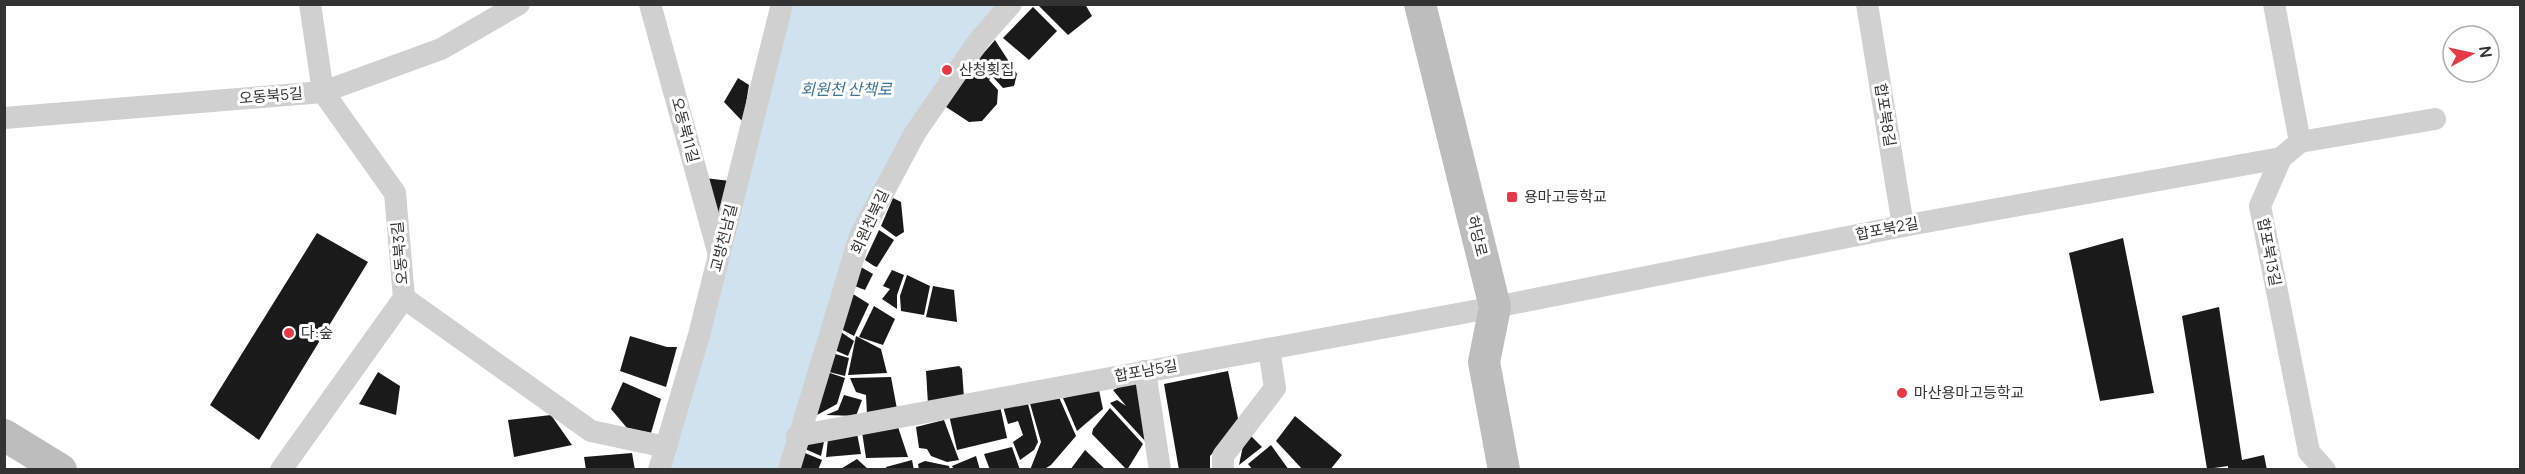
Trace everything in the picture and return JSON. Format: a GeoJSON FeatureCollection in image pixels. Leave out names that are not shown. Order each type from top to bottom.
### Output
{"type":"FeatureCollection","features":[{"type":"Feature","properties":{"kind":"main road","name":"허당로"},"geometry":{"type":"LineString","coordinates":[[1420,4],[1495,307],[1484,362],[1504,470]]}},
{"type":"Feature","properties":{"kind":"main road"},"geometry":{"type":"LineString","coordinates":[[4,435],[61,470]]}},
{"type":"Feature","properties":{"kind":"street"},"geometry":{"type":"LineString","coordinates":[[310,4],[323,92]]}},
{"type":"Feature","properties":{"kind":"street","name":"오동북5길"},"geometry":{"type":"LineString","coordinates":[[4,118],[323,92],[441,49],[519,4]]}},
{"type":"Feature","properties":{"kind":"street","name":"오동북11길"},"geometry":{"type":"LineString","coordinates":[[650,4],[720,256]]}},
{"type":"Feature","properties":{"kind":"street","name":"교방천남길"},"geometry":{"type":"LineString","coordinates":[[659,470],[720,256],[782,4]]}},
{"type":"Feature","properties":{"kind":"street","name":"회원천북길"},"geometry":{"type":"LineString","coordinates":[[789,470],[860,236],[915,133],[980,39],[1011,4]]}},
{"type":"Feature","properties":{"kind":"street","name":"합포북8길"},"geometry":{"type":"LineString","coordinates":[[1867,4],[1903,226]]}},
{"type":"Feature","properties":{"kind":"street"},"geometry":{"type":"LineString","coordinates":[[2274,4],[2300,142],[2435,119]]}},
{"type":"Feature","properties":{"kind":"street","name":"오동북3길"},"geometry":{"type":"LineString","coordinates":[[281,470],[404,298],[395,193],[323,92]]}},
{"type":"Feature","properties":{"kind":"street","name":"합포북13길"},"geometry":{"type":"LineString","coordinates":[[2300,142],[2281,158],[2260,206],[2309,452],[2325,470]]}},
{"type":"Feature","properties":{"kind":"street","name":"합포북2길"},"geometry":{"type":"LineString","coordinates":[[1495,307],[1903,226],[2281,158]]}},
{"type":"Feature","properties":{"kind":"street"},"geometry":{"type":"LineString","coordinates":[[404,298],[591,431],[666,447]]}},
{"type":"Feature","properties":{"kind":"street","name":"합포남5길"},"geometry":{"type":"LineString","coordinates":[[798,436],[1495,307]]}},
{"type":"Feature","properties":{"kind":"street"},"geometry":{"type":"LineString","coordinates":[[1223,470],[1224,456],[1275,388],[1269,349]]}},
{"type":"Feature","properties":{"kind":"street"},"geometry":{"type":"LineString","coordinates":[[1145,371],[1161,470]]}},
{"type":"Feature","properties":{"kind":"water","name":"회원천 산책로"},"geometry":{"type":"Polygon","coordinates":[[[782,5],[1009,5],[860,236],[789,469],[659,470],[782,5]]]}},
{"type":"Feature","properties":{"kind":"building"},"geometry":{"type":"Polygon","coordinates":[[[1037,4],[1085,4],[1092,16],[1068,35],[1037,4]]]}},
{"type":"Feature","properties":{"kind":"building"},"geometry":{"type":"Polygon","coordinates":[[[1033,7],[1057,31],[1029,60],[1003,38],[1033,7]]]}},
{"type":"Feature","properties":{"kind":"building"},"geometry":{"type":"Polygon","coordinates":[[[995,40],[1017,74],[1014,86],[1003,88],[992,76],[989,80],[998,90],[997,104],[982,121],[969,122],[940,103],[995,40]]]}},
{"type":"Feature","properties":{"kind":"building"},"geometry":{"type":"Polygon","coordinates":[[[738,78],[749,85],[743,122],[724,102],[738,78]]]}},
{"type":"Feature","properties":{"kind":"building"},"geometry":{"type":"Polygon","coordinates":[[[705,178],[730,181],[718,233],[705,178]]]}},
{"type":"Feature","properties":{"kind":"building"},"geometry":{"type":"Polygon","coordinates":[[[893,198],[901,202],[904,232],[896,237],[881,226],[893,198]]]}},
{"type":"Feature","properties":{"kind":"building"},"geometry":{"type":"Polygon","coordinates":[[[879,230],[894,240],[877,267],[865,260],[879,230]]]}},
{"type":"Feature","properties":{"kind":"building","name":"다:숲"},"geometry":{"type":"Polygon","coordinates":[[[317,233],[368,262],[259,440],[210,405],[317,233]]]}},
{"type":"Feature","properties":{"kind":"building"},"geometry":{"type":"Polygon","coordinates":[[[2123,238],[2154,393],[2100,401],[2069,253],[2123,238]]]}},
{"type":"Feature","properties":{"kind":"building"},"geometry":{"type":"Polygon","coordinates":[[[861,267],[873,274],[865,290],[852,285],[861,267]]]}},
{"type":"Feature","properties":{"kind":"building"},"geometry":{"type":"Polygon","coordinates":[[[892,270],[904,275],[897,295],[897,309],[882,299],[890,289],[883,286],[892,270]]]}},
{"type":"Feature","properties":{"kind":"building"},"geometry":{"type":"Polygon","coordinates":[[[907,275],[930,286],[924,315],[901,311],[900,296],[907,275]]]}},
{"type":"Feature","properties":{"kind":"building"},"geometry":{"type":"Polygon","coordinates":[[[933,286],[954,290],[957,322],[926,317],[933,286]]]}},
{"type":"Feature","properties":{"kind":"building"},"geometry":{"type":"Polygon","coordinates":[[[853,294],[869,304],[854,336],[839,328],[853,294]]]}},
{"type":"Feature","properties":{"kind":"building"},"geometry":{"type":"Polygon","coordinates":[[[874,306],[895,319],[883,345],[859,337],[874,306]]]}},
{"type":"Feature","properties":{"kind":"building"},"geometry":{"type":"Polygon","coordinates":[[[2219,307],[2242,460],[2264,455],[2267,470],[2228,470],[2228,466],[2207,469],[2182,316],[2219,307]]]}},
{"type":"Feature","properties":{"kind":"building"},"geometry":{"type":"Polygon","coordinates":[[[838,330],[854,341],[848,356],[832,349],[838,330]]]}},
{"type":"Feature","properties":{"kind":"building"},"geometry":{"type":"Polygon","coordinates":[[[630,336],[667,347],[677,347],[666,387],[620,371],[630,336]]]}},
{"type":"Feature","properties":{"kind":"building"},"geometry":{"type":"Polygon","coordinates":[[[856,336],[881,349],[887,373],[848,375],[856,336]]]}},
{"type":"Feature","properties":{"kind":"building"},"geometry":{"type":"Polygon","coordinates":[[[832,353],[849,358],[845,376],[825,371],[832,353]]]}},
{"type":"Feature","properties":{"kind":"building"},"geometry":{"type":"Polygon","coordinates":[[[959,366],[962,369],[964,398],[928,404],[926,371],[959,366]]]}},
{"type":"Feature","properties":{"kind":"building"},"geometry":{"type":"Polygon","coordinates":[[[1228,371],[1239,423],[1210,456],[1210,470],[1179,470],[1164,384],[1228,371]]]}},
{"type":"Feature","properties":{"kind":"building"},"geometry":{"type":"Polygon","coordinates":[[[378,372],[400,386],[396,415],[359,404],[378,372]]]}},
{"type":"Feature","properties":{"kind":"building"},"geometry":{"type":"Polygon","coordinates":[[[827,372],[845,378],[837,404],[817,415],[827,372]]]}},
{"type":"Feature","properties":{"kind":"building"},"geometry":{"type":"Polygon","coordinates":[[[891,377],[897,409],[867,415],[866,395],[856,392],[850,378],[891,377]]]}},
{"type":"Feature","properties":{"kind":"building"},"geometry":{"type":"Polygon","coordinates":[[[1133,381],[1142,388],[1146,442],[1110,403],[1117,400],[1126,406],[1113,390],[1133,381]]]}},
{"type":"Feature","properties":{"kind":"building"},"geometry":{"type":"Polygon","coordinates":[[[623,382],[661,399],[651,433],[627,428],[611,409],[623,382]]]}},
{"type":"Feature","properties":{"kind":"building"},"geometry":{"type":"Polygon","coordinates":[[[1099,390],[1103,409],[1077,431],[1063,398],[1099,390]]]}},
{"type":"Feature","properties":{"kind":"building"},"geometry":{"type":"Polygon","coordinates":[[[844,395],[862,400],[856,416],[826,415],[838,410],[844,395]]]}},
{"type":"Feature","properties":{"kind":"building"},"geometry":{"type":"Polygon","coordinates":[[[1058,395],[1076,436],[1051,465],[1043,470],[1030,470],[1041,442],[1029,400],[1058,395]]]}},
{"type":"Feature","properties":{"kind":"building"},"geometry":{"type":"Polygon","coordinates":[[[1027,400],[1038,442],[1034,450],[1020,460],[1013,442],[1023,435],[1018,421],[1008,424],[1002,403],[1027,400]]]}},
{"type":"Feature","properties":{"kind":"building"},"geometry":{"type":"Polygon","coordinates":[[[1000,406],[1007,438],[957,450],[949,415],[1000,406]]]}},
{"type":"Feature","properties":{"kind":"building"},"geometry":{"type":"Polygon","coordinates":[[[1110,408],[1143,444],[1127,470],[1092,434],[1093,429],[1110,408]]]}},
{"type":"Feature","properties":{"kind":"building"},"geometry":{"type":"Polygon","coordinates":[[[551,415],[572,445],[514,457],[508,420],[551,415]]]}},
{"type":"Feature","properties":{"kind":"building"},"geometry":{"type":"Polygon","coordinates":[[[1295,416],[1342,455],[1330,470],[1303,470],[1276,441],[1295,416]]]}},
{"type":"Feature","properties":{"kind":"building"},"geometry":{"type":"Polygon","coordinates":[[[944,420],[959,460],[947,462],[931,456],[927,449],[919,448],[916,427],[944,420]]]}},
{"type":"Feature","properties":{"kind":"building"},"geometry":{"type":"Polygon","coordinates":[[[898,427],[908,457],[866,458],[862,432],[898,427]]]}},
{"type":"Feature","properties":{"kind":"building"},"geometry":{"type":"Polygon","coordinates":[[[1246,431],[1262,447],[1239,465],[1246,431]]]}},
{"type":"Feature","properties":{"kind":"building"},"geometry":{"type":"Polygon","coordinates":[[[857,433],[861,454],[826,457],[828,439],[857,433]]]}},
{"type":"Feature","properties":{"kind":"building"},"geometry":{"type":"Polygon","coordinates":[[[825,437],[821,456],[805,449],[806,445],[825,437]]]}},
{"type":"Feature","properties":{"kind":"building"},"geometry":{"type":"Polygon","coordinates":[[[1271,445],[1289,470],[1253,470],[1248,464],[1271,445]]]}},
{"type":"Feature","properties":{"kind":"building"},"geometry":{"type":"Polygon","coordinates":[[[1012,447],[1020,470],[990,470],[984,454],[1012,447]]]}},
{"type":"Feature","properties":{"kind":"building"},"geometry":{"type":"Polygon","coordinates":[[[1085,450],[1106,470],[1070,470],[1085,450]]]}},
{"type":"Feature","properties":{"kind":"building"},"geometry":{"type":"Polygon","coordinates":[[[632,453],[635,470],[586,470],[584,457],[632,453]]]}},
{"type":"Feature","properties":{"kind":"building"},"geometry":{"type":"Polygon","coordinates":[[[805,453],[822,460],[818,470],[798,470],[805,453]]]}},
{"type":"Feature","properties":{"kind":"building"},"geometry":{"type":"Polygon","coordinates":[[[976,456],[980,470],[954,470],[952,466],[976,456]]]}},
{"type":"Feature","properties":{"kind":"building"},"geometry":{"type":"Polygon","coordinates":[[[857,459],[869,470],[839,470],[857,459]]]}},
{"type":"Feature","properties":{"kind":"building"},"geometry":{"type":"Polygon","coordinates":[[[912,460],[914,470],[887,470],[886,467],[912,460]]]}},
{"type":"Feature","properties":{"kind":"building"},"geometry":{"type":"Polygon","coordinates":[[[925,461],[949,466],[950,470],[919,470],[918,464],[925,461]]]}},
{"type":"Feature","properties":{"kind":"place","name":"산청횟집"},"geometry":{"type":"Point","coordinates":[947,70]}},
{"type":"Feature","properties":{"kind":"place","name":"용마고등학교"},"geometry":{"type":"Point","coordinates":[1512,197]}},
{"type":"Feature","properties":{"kind":"place","name":"다:숲"},"geometry":{"type":"Point","coordinates":[289,333]}},
{"type":"Feature","properties":{"kind":"place","name":"마산용마고등학교"},"geometry":{"type":"Point","coordinates":[1902,393]}}]}
